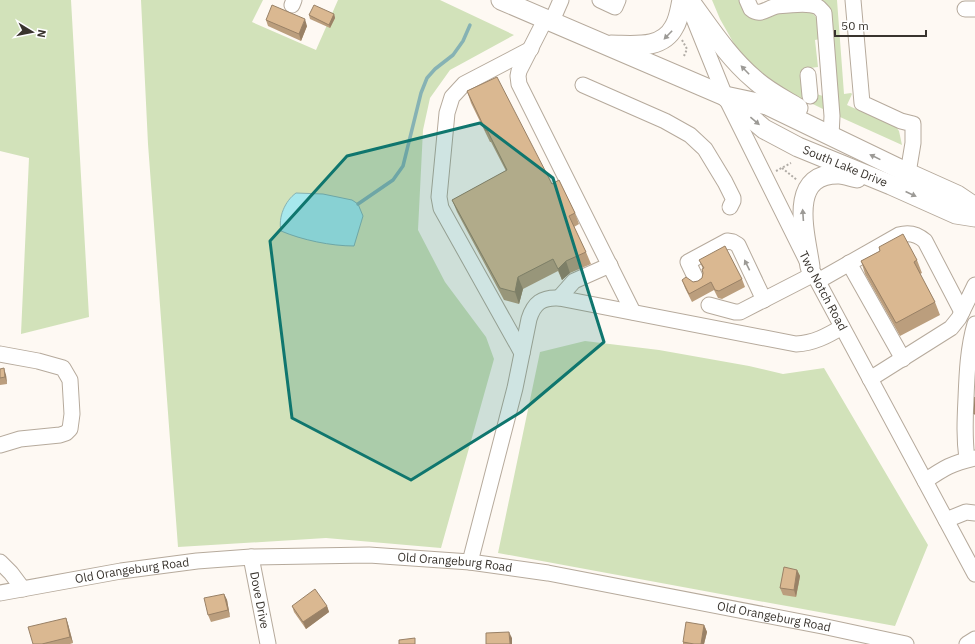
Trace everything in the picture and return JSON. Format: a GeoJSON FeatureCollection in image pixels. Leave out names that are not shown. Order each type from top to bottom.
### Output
{"type":"FeatureCollection","features":[{"type":"Feature","properties":{"kind":"main road","name":"South Lake Drive"},"geometry":{"type":"LineString","coordinates":[[501,0],[725,96],[767,105],[908,173],[958,195],[975,207]]}},
{"type":"Feature","properties":{"kind":"main road"},"geometry":{"type":"LineString","coordinates":[[604,45],[646,44],[661,41],[666,38],[675,26],[682,0]]}},
{"type":"Feature","properties":{"kind":"main road"},"geometry":{"type":"LineString","coordinates":[[688,0],[727,51],[744,70],[761,85],[813,117],[831,136]]}},
{"type":"Feature","properties":{"kind":"main road","name":"South Lake Drive"},"geometry":{"type":"LineString","coordinates":[[725,96],[764,129],[798,147],[891,185],[956,214],[975,217]]}},
{"type":"Feature","properties":{"kind":"main road"},"geometry":{"type":"LineString","coordinates":[[814,274],[802,215],[802,203],[813,182],[828,175],[840,174],[891,185]]}},
{"type":"Feature","properties":{"kind":"street"},"geometry":{"type":"LineString","coordinates":[[561,0],[519,71],[518,84],[633,312]]}},
{"type":"Feature","properties":{"kind":"street"},"geometry":{"type":"LineString","coordinates":[[600,0],[616,7],[618,0]]}},
{"type":"Feature","properties":{"kind":"street","name":"Two Notch Road"},"geometry":{"type":"LineString","coordinates":[[688,0],[703,43],[725,96],[814,274],[974,574]]}},
{"type":"Feature","properties":{"kind":"street"},"geometry":{"type":"LineString","coordinates":[[747,0],[751,9],[758,13],[766,12],[778,6],[807,4],[814,5],[822,10],[824,18],[832,116],[831,136]]}},
{"type":"Feature","properties":{"kind":"street"},"geometry":{"type":"LineString","coordinates":[[853,0],[862,103],[901,121],[913,124],[913,143],[908,173]]}},
{"type":"Feature","properties":{"kind":"street"},"geometry":{"type":"LineString","coordinates":[[522,353],[441,208],[439,197],[447,113],[452,97],[464,84],[531,49]]}},
{"type":"Feature","properties":{"kind":"street"},"geometry":{"type":"LineString","coordinates":[[583,84],[665,121],[690,135],[705,149],[723,177],[733,198],[730,207]]}},
{"type":"Feature","properties":{"kind":"street"},"geometry":{"type":"LineString","coordinates":[[809,86],[829,86]]}},
{"type":"Feature","properties":{"kind":"street"},"geometry":{"type":"LineString","coordinates":[[702,326],[707,300],[735,312],[740,312],[814,274],[849,263],[899,235],[904,234],[916,235],[925,242],[962,312]]}},
{"type":"Feature","properties":{"kind":"street"},"geometry":{"type":"LineString","coordinates":[[698,281],[688,262],[727,241],[733,242],[738,245],[764,300]]}},
{"type":"Feature","properties":{"kind":"street"},"geometry":{"type":"LineString","coordinates":[[849,263],[903,359]]}},
{"type":"Feature","properties":{"kind":"street"},"geometry":{"type":"LineString","coordinates":[[559,298],[574,281],[610,265]]}},
{"type":"Feature","properties":{"kind":"street"},"geometry":{"type":"LineString","coordinates":[[870,379],[950,328],[962,312],[975,284]]}},
{"type":"Feature","properties":{"kind":"street"},"geometry":{"type":"LineString","coordinates":[[470,562],[515,388],[532,310],[540,301],[559,298],[796,344],[808,343],[820,339],[842,327]]}},
{"type":"Feature","properties":{"kind":"street"},"geometry":{"type":"LineString","coordinates":[[925,481],[946,466],[971,458],[964,440],[971,381],[972,335],[975,324]]}},
{"type":"Feature","properties":{"kind":"street"},"geometry":{"type":"LineString","coordinates":[[0,354],[38,361],[63,368],[70,380],[72,424],[66,433],[60,435],[20,439],[0,445]]}},
{"type":"Feature","properties":{"kind":"street"},"geometry":{"type":"LineString","coordinates":[[946,520],[966,512],[975,512]]}},
{"type":"Feature","properties":{"kind":"street","name":"Old Orangeburg Road"},"geometry":{"type":"LineString","coordinates":[[0,593],[121,571],[197,561],[251,557],[369,555],[470,562],[548,573],[822,626],[906,644]]}},
{"type":"Feature","properties":{"kind":"street","name":"Dove Drive"},"geometry":{"type":"LineString","coordinates":[[251,557],[268,644]]}},
{"type":"Feature","properties":{"kind":"street"},"geometry":{"type":"LineString","coordinates":[[0,562],[11,573],[22,589]]}},
{"type":"Feature","properties":{"kind":"street"},"geometry":{"type":"LineString","coordinates":[[967,644],[975,639]]}},
{"type":"Feature","properties":{"kind":"path"},"geometry":{"type":"LineString","coordinates":[[681,38],[687,49],[684,56]]}},
{"type":"Feature","properties":{"kind":"path"},"geometry":{"type":"LineString","coordinates":[[774,173],[791,163]]}},
{"type":"Feature","properties":{"kind":"path"},"geometry":{"type":"LineString","coordinates":[[782,168],[801,184]]}},
{"type":"Feature","properties":{"kind":"highlighted area"},"geometry":{"type":"Polygon","coordinates":[[[480,123],[553,178],[604,342],[521,412],[411,480],[292,418],[270,241],[347,156],[480,123]]]}},
{"type":"Feature","properties":{"kind":"green space"},"geometry":{"type":"Polygon","coordinates":[[[0,0],[71,0],[89,317],[21,334],[29,158],[0,151],[0,0]]]}},
{"type":"Feature","properties":{"kind":"green space"},"geometry":{"type":"Polygon","coordinates":[[[141,0],[263,0],[252,22],[316,50],[338,0],[440,0],[514,35],[450,70],[430,98],[423,130],[418,230],[445,282],[486,337],[494,359],[441,548],[326,538],[178,547],[148,144],[141,0]]]}},
{"type":"Feature","properties":{"kind":"green space"},"geometry":{"type":"Polygon","coordinates":[[[712,0],[741,0],[743,10],[748,15],[762,19],[779,13],[809,11],[816,16],[819,26],[820,39],[815,40],[818,67],[802,69],[805,99],[816,94],[823,96],[825,110],[778,87],[750,64],[737,49],[720,19],[712,0]]]}},
{"type":"Feature","properties":{"kind":"green space"},"geometry":{"type":"Polygon","coordinates":[[[822,0],[837,0],[844,94],[852,94],[847,105],[896,127],[899,131],[902,145],[840,117],[827,6],[822,0]]]}},
{"type":"Feature","properties":{"kind":"green space"},"geometry":{"type":"Polygon","coordinates":[[[585,341],[659,350],[749,366],[783,374],[824,368],[928,545],[895,626],[498,553],[540,352],[585,341]]]}},
{"type":"Feature","properties":{"kind":"water"},"geometry":{"type":"Polygon","coordinates":[[[296,193],[323,194],[352,200],[358,204],[363,216],[354,246],[317,242],[281,231],[280,226],[283,210],[292,196],[296,193]]]}},
{"type":"Feature","properties":{"kind":"building"},"geometry":{"type":"Polygon","coordinates":[[[272,5],[305,19],[299,34],[266,20],[272,5]]]}},
{"type":"Feature","properties":{"kind":"building"},"geometry":{"type":"Polygon","coordinates":[[[314,5],[334,14],[329,25],[309,15],[314,5]]]}},
{"type":"Feature","properties":{"kind":"building"},"geometry":{"type":"Polygon","coordinates":[[[497,77],[552,184],[559,180],[575,213],[569,216],[586,252],[566,261],[558,269],[553,259],[518,277],[515,292],[500,288],[452,200],[507,170],[467,91],[497,77]]]}},
{"type":"Feature","properties":{"kind":"building"},"geometry":{"type":"Polygon","coordinates":[[[903,234],[917,260],[914,262],[935,302],[896,323],[861,261],[880,251],[879,247],[903,234]]]}},
{"type":"Feature","properties":{"kind":"building"},"geometry":{"type":"Polygon","coordinates":[[[725,246],[742,279],[719,291],[715,290],[711,282],[689,294],[682,280],[686,277],[693,282],[702,278],[702,269],[704,268],[699,260],[725,246]]]}},
{"type":"Feature","properties":{"kind":"building"},"geometry":{"type":"Polygon","coordinates":[[[4,368],[5,377],[0,378],[0,369],[4,368]]]}},
{"type":"Feature","properties":{"kind":"building"},"geometry":{"type":"Polygon","coordinates":[[[784,567],[797,570],[794,590],[780,588],[784,567]]]}},
{"type":"Feature","properties":{"kind":"building"},"geometry":{"type":"Polygon","coordinates":[[[315,589],[327,606],[303,622],[292,606],[315,589]]]}},
{"type":"Feature","properties":{"kind":"building"},"geometry":{"type":"Polygon","coordinates":[[[224,594],[228,610],[208,615],[204,598],[224,594]]]}},
{"type":"Feature","properties":{"kind":"building"},"geometry":{"type":"Polygon","coordinates":[[[66,618],[70,637],[42,644],[33,644],[28,627],[66,618]]]}},
{"type":"Feature","properties":{"kind":"building"},"geometry":{"type":"Polygon","coordinates":[[[686,622],[704,625],[701,644],[683,642],[686,622]]]}},
{"type":"Feature","properties":{"kind":"building"},"geometry":{"type":"Polygon","coordinates":[[[509,632],[510,644],[486,644],[486,633],[509,632]]]}},
{"type":"Feature","properties":{"kind":"building"},"geometry":{"type":"Polygon","coordinates":[[[415,638],[415,644],[399,644],[399,640],[415,638]]]}},
{"type":"Feature","properties":{"kind":"waterway"},"geometry":{"type":"LineString","coordinates":[[358,204],[393,180],[403,166],[421,93],[427,78],[435,69],[453,55],[463,41],[470,25]]}}]}
